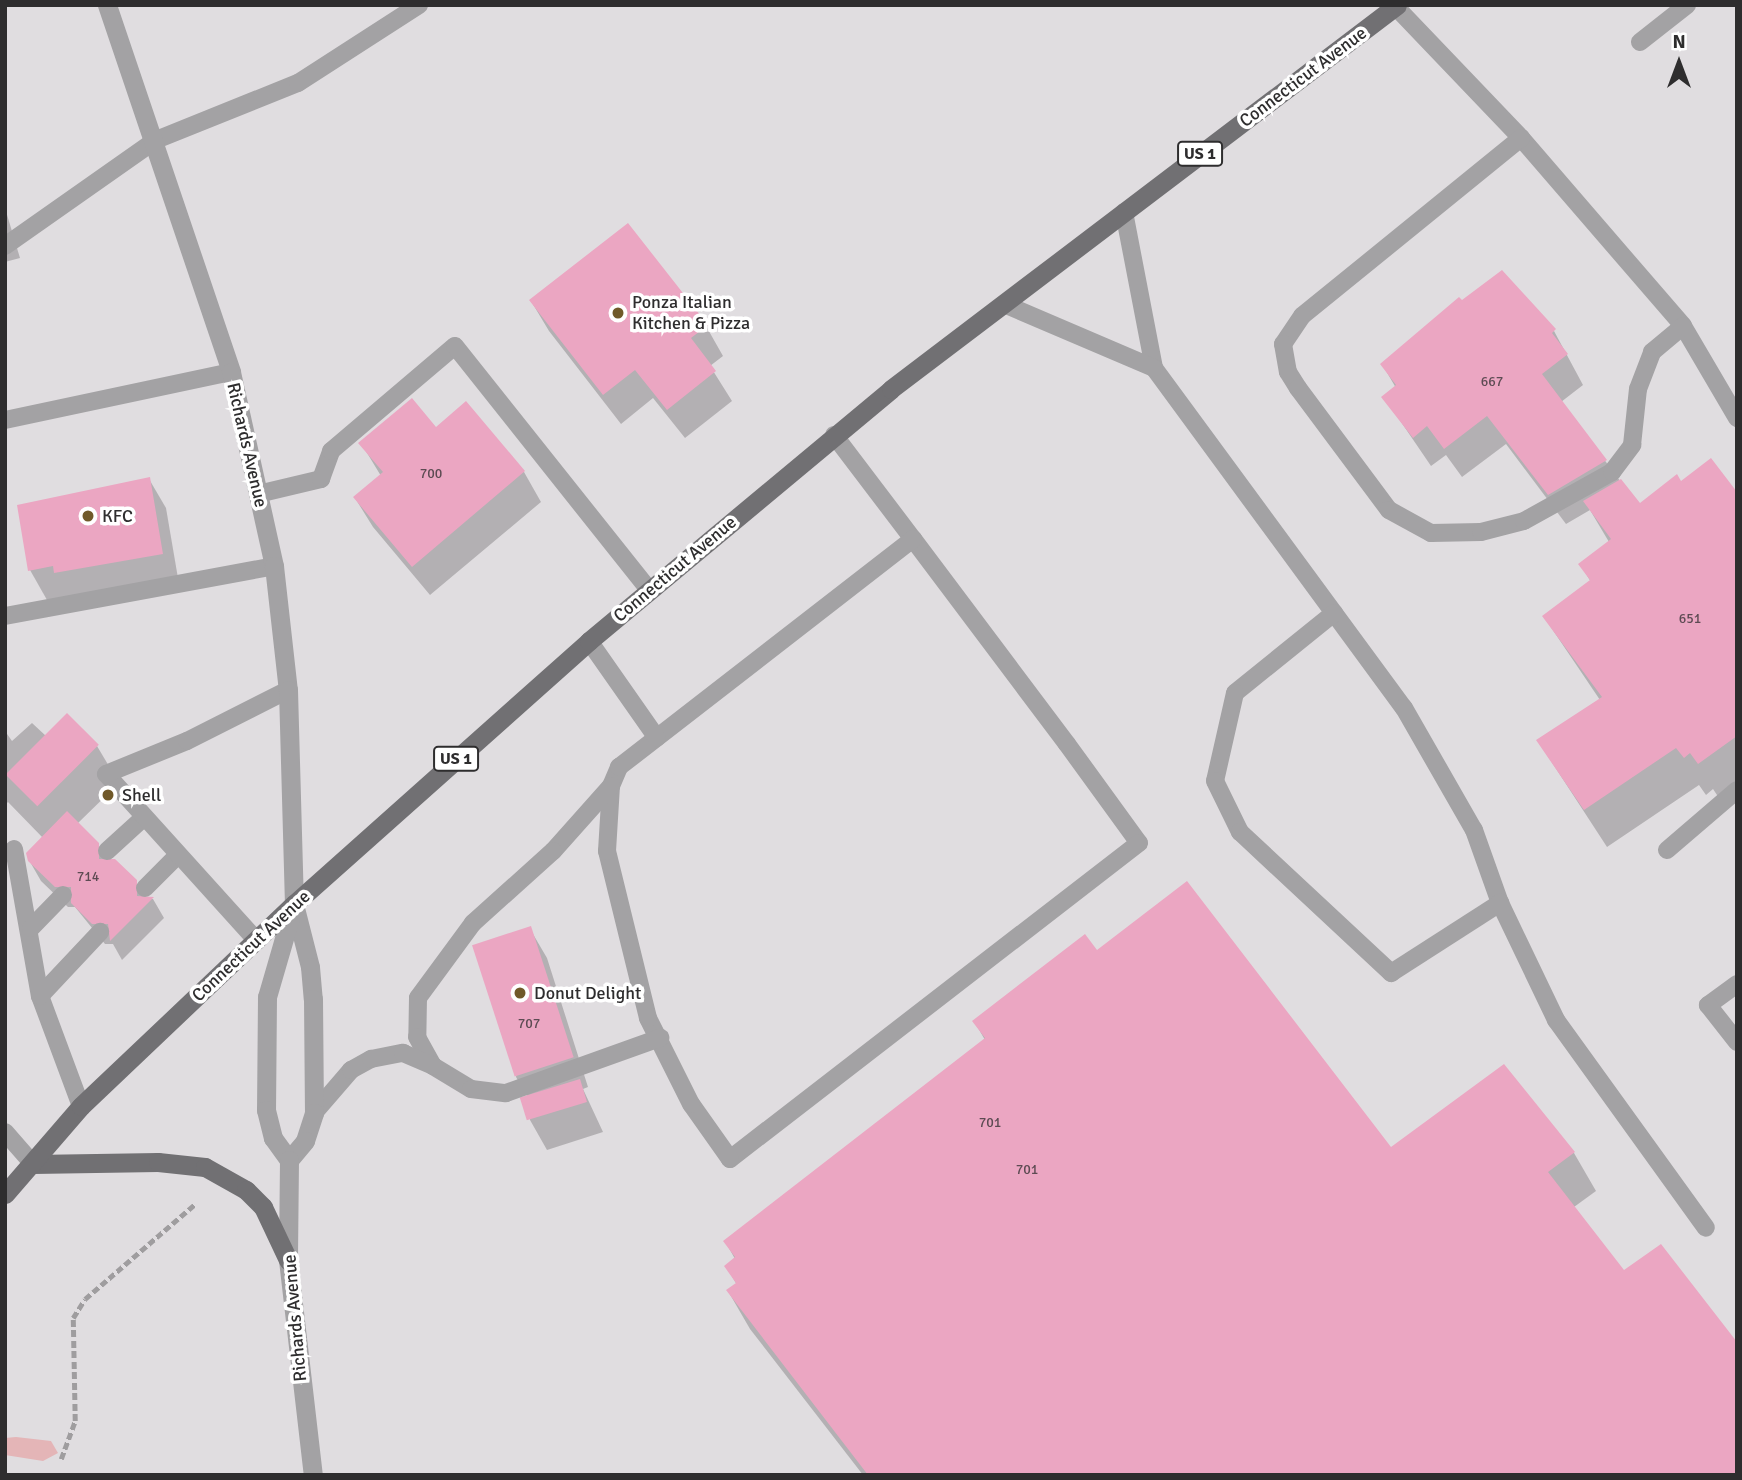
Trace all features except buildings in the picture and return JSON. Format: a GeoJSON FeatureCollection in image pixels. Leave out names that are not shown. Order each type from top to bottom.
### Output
{"type":"FeatureCollection","features":[{"type":"Feature","properties":{"kind":"main road","name":"Connecticut Avenue"},"geometry":{"type":"LineString","coordinates":[[5,1194],[81,1105],[294,904],[589,641],[834,435],[1395,6]]}},
{"type":"Feature","properties":{"kind":"main road"},"geometry":{"type":"LineString","coordinates":[[33,1164],[158,1162],[205,1167],[246,1190],[262,1207],[288,1260]]}},
{"type":"Feature","properties":{"kind":"street","name":"Richards Avenue"},"geometry":{"type":"LineString","coordinates":[[107,5],[156,140],[231,372],[274,566],[288,690],[294,904],[310,967],[314,1113],[305,1141],[289,1160]]}},
{"type":"Feature","properties":{"kind":"street","name":"Richards Avenue"},"geometry":{"type":"LineString","coordinates":[[294,904],[267,997],[266,1110],[273,1138],[289,1160],[288,1260],[313,1475]]}},
{"type":"Feature","properties":{"kind":"lane"},"geometry":{"type":"LineString","coordinates":[[5,246],[156,140],[298,83],[419,5]]}},
{"type":"Feature","properties":{"kind":"lane"},"geometry":{"type":"LineString","coordinates":[[1640,42],[1687,5]]}},
{"type":"Feature","properties":{"kind":"lane"},"geometry":{"type":"LineString","coordinates":[[1395,6],[1521,138],[1683,326],[1737,418]]}},
{"type":"Feature","properties":{"kind":"lane"},"geometry":{"type":"LineString","coordinates":[[1521,138],[1302,316],[1283,344],[1288,372],[1298,388],[1389,510],[1431,533],[1480,533],[1524,521],[1612,472],[1632,446],[1638,389],[1652,352],[1683,326]]}},
{"type":"Feature","properties":{"kind":"lane"},"geometry":{"type":"LineString","coordinates":[[1124,212],[1154,368],[1404,708],[1474,830],[1500,903],[1556,1020],[1706,1228]]}},
{"type":"Feature","properties":{"kind":"lane"},"geometry":{"type":"LineString","coordinates":[[1004,303],[1154,368]]}},
{"type":"Feature","properties":{"kind":"lane"},"geometry":{"type":"LineString","coordinates":[[258,494],[321,479],[331,451],[455,345],[649,590]]}},
{"type":"Feature","properties":{"kind":"lane"},"geometry":{"type":"LineString","coordinates":[[5,420],[231,372]]}},
{"type":"Feature","properties":{"kind":"lane"},"geometry":{"type":"LineString","coordinates":[[611,786],[607,851],[648,1018],[691,1104],[730,1159],[1139,843],[834,435]]}},
{"type":"Feature","properties":{"kind":"lane"},"geometry":{"type":"LineString","coordinates":[[433,1066],[417,1037],[418,998],[473,923],[554,851],[611,786],[619,767],[912,538]]}},
{"type":"Feature","properties":{"kind":"lane"},"geometry":{"type":"LineString","coordinates":[[5,616],[274,566]]}},
{"type":"Feature","properties":{"kind":"lane"},"geometry":{"type":"LineString","coordinates":[[1334,612],[1235,693],[1215,781],[1240,832],[1391,973],[1500,903]]}},
{"type":"Feature","properties":{"kind":"lane"},"geometry":{"type":"LineString","coordinates":[[589,641],[657,738]]}},
{"type":"Feature","properties":{"kind":"lane"},"geometry":{"type":"LineString","coordinates":[[257,941],[142,819],[106,774],[187,741],[288,690]]}},
{"type":"Feature","properties":{"kind":"lane"},"geometry":{"type":"LineString","coordinates":[[1667,850],[1737,790]]}},
{"type":"Feature","properties":{"kind":"lane"},"geometry":{"type":"LineString","coordinates":[[107,851],[142,819]]}},
{"type":"Feature","properties":{"kind":"lane"},"geometry":{"type":"LineString","coordinates":[[14,849],[31,928],[40,996],[81,1105]]}},
{"type":"Feature","properties":{"kind":"lane"},"geometry":{"type":"LineString","coordinates":[[145,888],[177,856]]}},
{"type":"Feature","properties":{"kind":"lane"},"geometry":{"type":"LineString","coordinates":[[31,928],[63,895]]}},
{"type":"Feature","properties":{"kind":"lane"},"geometry":{"type":"LineString","coordinates":[[40,996],[100,932]]}},
{"type":"Feature","properties":{"kind":"lane"},"geometry":{"type":"LineString","coordinates":[[1737,984],[1708,1005],[1737,1042]]}},
{"type":"Feature","properties":{"kind":"lane"},"geometry":{"type":"LineString","coordinates":[[314,1113],[351,1070],[371,1059],[403,1053],[433,1066],[471,1090],[506,1093],[660,1038]]}},
{"type":"Feature","properties":{"kind":"lane"},"geometry":{"type":"LineString","coordinates":[[5,1132],[33,1164]]}},
{"type":"Feature","properties":{"kind":"path"},"geometry":{"type":"LineString","coordinates":[[61,1459],[75,1421],[73,1318],[85,1298],[194,1205]]}},
{"type":"Feature","properties":{"kind":"shaded area"},"geometry":{"type":"Polygon","coordinates":[[[5,1438],[51,1441],[58,1453],[43,1461],[5,1455],[5,1438]]]}},
{"type":"Feature","properties":{"kind":"place","name":"Ponza Italian Kitchen & Pizza"},"geometry":{"type":"Point","coordinates":[618,313]}},
{"type":"Feature","properties":{"kind":"place","name":"KFC"},"geometry":{"type":"Point","coordinates":[88,516]}},
{"type":"Feature","properties":{"kind":"place","name":"Shell"},"geometry":{"type":"Point","coordinates":[108,795]}},
{"type":"Feature","properties":{"kind":"place","name":"Donut Delight"},"geometry":{"type":"Point","coordinates":[520,993]}}]}
